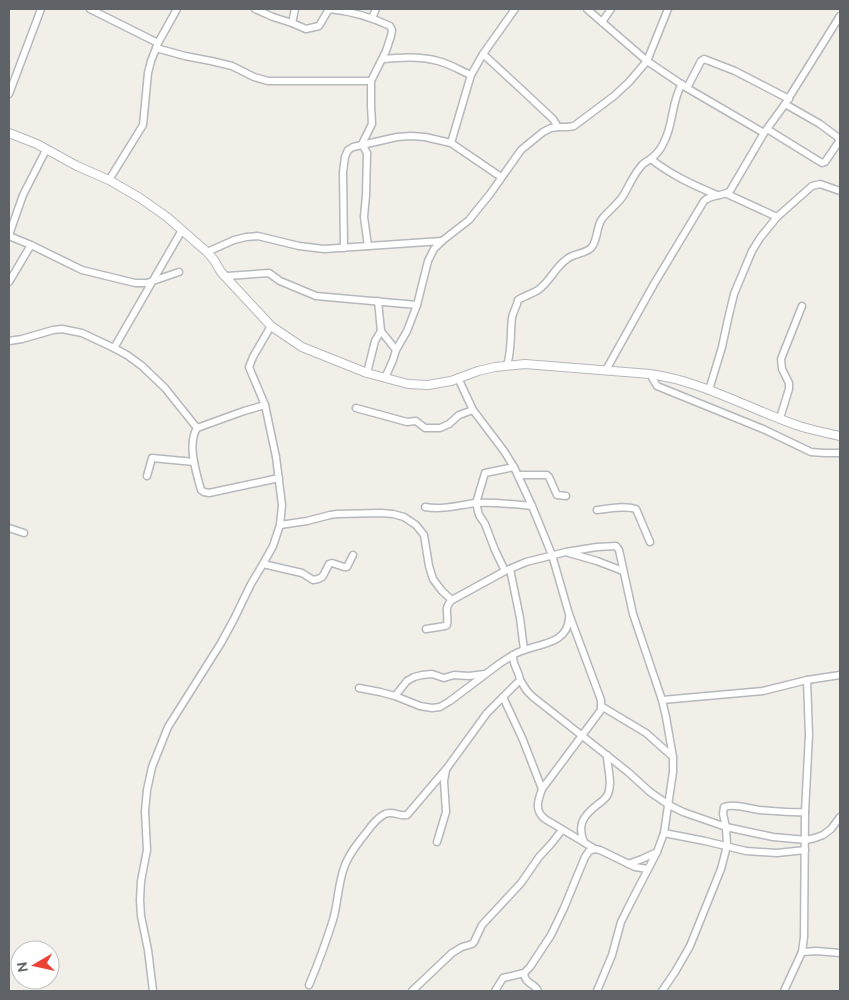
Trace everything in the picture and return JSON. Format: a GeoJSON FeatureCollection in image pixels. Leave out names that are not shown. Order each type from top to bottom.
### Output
{"type":"FeatureCollection","features":[{"type":"Feature","properties":{"kind":"street"},"geometry":{"type":"LineString","coordinates":[[9,94],[41,9]]}},
{"type":"Feature","properties":{"kind":"street"},"geometry":{"type":"LineString","coordinates":[[90,9],[157,45],[185,56],[232,66],[254,77],[268,81],[371,81]]}},
{"type":"Feature","properties":{"kind":"street"},"geometry":{"type":"LineString","coordinates":[[110,180],[143,125],[151,61],[157,45],[177,9]]}},
{"type":"Feature","properties":{"kind":"street"},"geometry":{"type":"LineString","coordinates":[[255,9],[306,29],[321,23],[330,9],[347,11],[372,18],[390,26],[392,30],[391,36],[383,59],[371,81],[372,124],[362,144]]}},
{"type":"Feature","properties":{"kind":"street"},"geometry":{"type":"LineString","coordinates":[[292,23],[295,9]]}},
{"type":"Feature","properties":{"kind":"street"},"geometry":{"type":"LineString","coordinates":[[372,18],[376,9]]}},
{"type":"Feature","properties":{"kind":"street"},"geometry":{"type":"LineString","coordinates":[[451,143],[471,75],[483,54],[515,9]]}},
{"type":"Feature","properties":{"kind":"street"},"geometry":{"type":"LineString","coordinates":[[507,365],[510,357],[512,317],[518,300],[539,290],[556,268],[568,258],[590,249],[602,218],[623,196],[642,165],[651,159],[664,142],[672,120],[677,92],[685,86],[704,58],[735,71],[787,102],[840,139],[825,162],[822,163],[685,86],[647,61],[587,9]]}},
{"type":"Feature","properties":{"kind":"street"},"geometry":{"type":"LineString","coordinates":[[602,22],[611,9]]}},
{"type":"Feature","properties":{"kind":"street"},"geometry":{"type":"LineString","coordinates":[[384,378],[396,350],[407,331],[417,305],[428,261],[434,249],[442,240],[469,220],[521,150],[543,132],[551,128],[574,126],[614,96],[629,82],[647,61],[668,9]]}},
{"type":"Feature","properties":{"kind":"street"},"geometry":{"type":"LineString","coordinates":[[727,194],[840,16]]}},
{"type":"Feature","properties":{"kind":"street"},"geometry":{"type":"LineString","coordinates":[[483,54],[553,119],[558,126]]}},
{"type":"Feature","properties":{"kind":"street"},"geometry":{"type":"LineString","coordinates":[[383,59],[405,58],[439,61],[471,75]]}},
{"type":"Feature","properties":{"kind":"street"},"geometry":{"type":"LineString","coordinates":[[9,133],[37,144],[78,166],[110,180],[140,198],[167,217],[207,252],[222,272],[271,326],[302,347],[367,373],[408,384],[428,385],[441,384],[495,367],[525,364],[650,374],[664,376],[709,390],[814,430],[840,436]]}},
{"type":"Feature","properties":{"kind":"street"},"geometry":{"type":"LineString","coordinates":[[344,248],[343,172],[345,157],[348,150],[353,146],[397,137],[425,137],[451,143],[501,177]]}},
{"type":"Feature","properties":{"kind":"street"},"geometry":{"type":"LineString","coordinates":[[362,144],[367,153],[364,217],[368,246]]}},
{"type":"Feature","properties":{"kind":"street"},"geometry":{"type":"LineString","coordinates":[[46,150],[23,195],[9,236],[82,270],[97,275],[142,284],[179,272]]}},
{"type":"Feature","properties":{"kind":"street"},"geometry":{"type":"LineString","coordinates":[[651,159],[664,170],[687,183],[716,195]]}},
{"type":"Feature","properties":{"kind":"street"},"geometry":{"type":"LineString","coordinates":[[709,390],[734,294],[752,251],[777,217],[792,202],[816,184],[840,191]]}},
{"type":"Feature","properties":{"kind":"street"},"geometry":{"type":"LineString","coordinates":[[606,370],[654,284],[704,201],[709,197],[727,194],[777,217]]}},
{"type":"Feature","properties":{"kind":"street"},"geometry":{"type":"LineString","coordinates":[[114,348],[182,230]]}},
{"type":"Feature","properties":{"kind":"street"},"geometry":{"type":"LineString","coordinates":[[207,252],[234,240],[258,236],[299,246],[324,249],[442,240]]}},
{"type":"Feature","properties":{"kind":"street"},"geometry":{"type":"LineString","coordinates":[[9,282],[31,245]]}},
{"type":"Feature","properties":{"kind":"street"},"geometry":{"type":"LineString","coordinates":[[227,276],[269,273],[280,282],[316,296],[417,305]]}},
{"type":"Feature","properties":{"kind":"street"},"geometry":{"type":"LineString","coordinates":[[378,301],[381,332],[396,350]]}},
{"type":"Feature","properties":{"kind":"street"},"geometry":{"type":"LineString","coordinates":[[780,418],[790,389],[782,369],[781,359],[802,306]]}},
{"type":"Feature","properties":{"kind":"street"},"geometry":{"type":"LineString","coordinates":[[153,991],[140,900],[141,880],[147,850],[145,811],[152,767],[168,727],[221,643],[273,546],[280,526],[282,505],[276,458],[265,405],[249,367],[271,326]]}},
{"type":"Feature","properties":{"kind":"street"},"geometry":{"type":"LineString","coordinates":[[9,341],[62,329],[82,333],[127,355],[142,366],[165,388],[197,428]]}},
{"type":"Feature","properties":{"kind":"street"},"geometry":{"type":"LineString","coordinates":[[367,373],[375,341],[381,332]]}},
{"type":"Feature","properties":{"kind":"street"},"geometry":{"type":"LineString","coordinates":[[650,374],[657,386],[763,429],[801,448],[811,452],[840,452]]}},
{"type":"Feature","properties":{"kind":"street"},"geometry":{"type":"LineString","coordinates":[[458,378],[474,410],[514,467],[532,506],[552,555],[569,614],[601,700],[601,710],[598,715],[542,789],[538,798],[540,816],[595,849],[635,867],[648,869]]}},
{"type":"Feature","properties":{"kind":"street"},"geometry":{"type":"LineString","coordinates":[[265,405],[197,428],[193,447],[194,462],[201,490],[209,493],[279,478]]}},
{"type":"Feature","properties":{"kind":"street"},"geometry":{"type":"LineString","coordinates":[[356,408],[407,422],[416,421],[425,428],[432,429],[449,424],[460,415],[474,410]]}},
{"type":"Feature","properties":{"kind":"street"},"geometry":{"type":"LineString","coordinates":[[147,476],[152,458],[194,462]]}},
{"type":"Feature","properties":{"kind":"street"},"geometry":{"type":"LineString","coordinates":[[514,467],[485,473],[476,503],[479,515],[485,524],[495,550],[508,570],[520,618],[524,650]]}},
{"type":"Feature","properties":{"kind":"street"},"geometry":{"type":"LineString","coordinates":[[518,475],[547,475],[556,494],[566,496]]}},
{"type":"Feature","properties":{"kind":"street"},"geometry":{"type":"LineString","coordinates":[[425,507],[435,509],[476,503],[532,506]]}},
{"type":"Feature","properties":{"kind":"street"},"geometry":{"type":"LineString","coordinates":[[596,510],[636,509],[650,542]]}},
{"type":"Feature","properties":{"kind":"street"},"geometry":{"type":"LineString","coordinates":[[280,526],[337,514],[381,513],[404,517],[416,525],[424,535],[433,579],[452,600]]}},
{"type":"Feature","properties":{"kind":"street"},"geometry":{"type":"LineString","coordinates":[[9,528],[24,533]]}},
{"type":"Feature","properties":{"kind":"street"},"geometry":{"type":"LineString","coordinates":[[426,629],[447,625],[447,606],[452,600],[526,562],[566,552],[616,546],[620,555],[622,571],[635,620],[662,700],[673,757],[673,772],[664,833],[658,852],[621,922],[612,955],[597,991]]}},
{"type":"Feature","properties":{"kind":"street"},"geometry":{"type":"LineString","coordinates":[[566,552],[590,558],[622,571]]}},
{"type":"Feature","properties":{"kind":"street"},"geometry":{"type":"LineString","coordinates":[[263,564],[302,574],[313,580],[322,577],[332,562],[347,567],[353,555]]}},
{"type":"Feature","properties":{"kind":"street"},"geometry":{"type":"LineString","coordinates":[[358,688],[395,696],[420,706],[440,707],[512,655],[544,644],[565,633],[569,626],[569,614]]}},
{"type":"Feature","properties":{"kind":"street"},"geometry":{"type":"LineString","coordinates":[[512,655],[520,675],[520,680],[533,697],[668,805],[726,827],[773,837],[806,840],[823,835],[831,829],[840,817]]}},
{"type":"Feature","properties":{"kind":"street"},"geometry":{"type":"LineString","coordinates":[[395,696],[407,682],[414,677],[422,675],[432,674],[444,678],[454,675],[486,674]]}},
{"type":"Feature","properties":{"kind":"street"},"geometry":{"type":"LineString","coordinates":[[662,700],[763,690],[840,675]]}},
{"type":"Feature","properties":{"kind":"street"},"geometry":{"type":"LineString","coordinates":[[309,985],[333,920],[341,878],[347,860],[383,814],[391,812],[400,816],[407,816],[447,768],[483,718],[520,680]]}},
{"type":"Feature","properties":{"kind":"street"},"geometry":{"type":"LineString","coordinates":[[784,991],[803,947],[805,812],[809,735],[807,680]]}},
{"type":"Feature","properties":{"kind":"street"},"geometry":{"type":"LineString","coordinates":[[503,697],[523,740],[542,789]]}},
{"type":"Feature","properties":{"kind":"street"},"geometry":{"type":"LineString","coordinates":[[601,706],[646,733],[673,757]]}},
{"type":"Feature","properties":{"kind":"street"},"geometry":{"type":"LineString","coordinates":[[584,842],[580,829],[581,825],[588,813],[606,796],[609,788],[607,755]]}},
{"type":"Feature","properties":{"kind":"street"},"geometry":{"type":"LineString","coordinates":[[437,842],[446,812],[444,781],[447,768]]}},
{"type":"Feature","properties":{"kind":"street"},"geometry":{"type":"LineString","coordinates":[[662,991],[690,946],[721,869],[727,846],[723,814],[724,807],[726,805],[787,812],[805,812]]}},
{"type":"Feature","properties":{"kind":"street"},"geometry":{"type":"LineString","coordinates":[[412,991],[452,953],[472,944],[482,924],[521,883],[539,857],[562,830]]}},
{"type":"Feature","properties":{"kind":"street"},"geometry":{"type":"LineString","coordinates":[[664,833],[746,851],[777,852],[805,850]]}},
{"type":"Feature","properties":{"kind":"street"},"geometry":{"type":"LineString","coordinates":[[495,991],[503,978],[524,973],[530,967],[551,935],[584,858],[589,851],[595,849]]}},
{"type":"Feature","properties":{"kind":"street"},"geometry":{"type":"LineString","coordinates":[[628,864],[658,852]]}},
{"type":"Feature","properties":{"kind":"street"},"geometry":{"type":"LineString","coordinates":[[802,952],[840,953]]}},
{"type":"Feature","properties":{"kind":"street"},"geometry":{"type":"LineString","coordinates":[[524,973],[525,979],[537,988],[538,991]]}}]}
